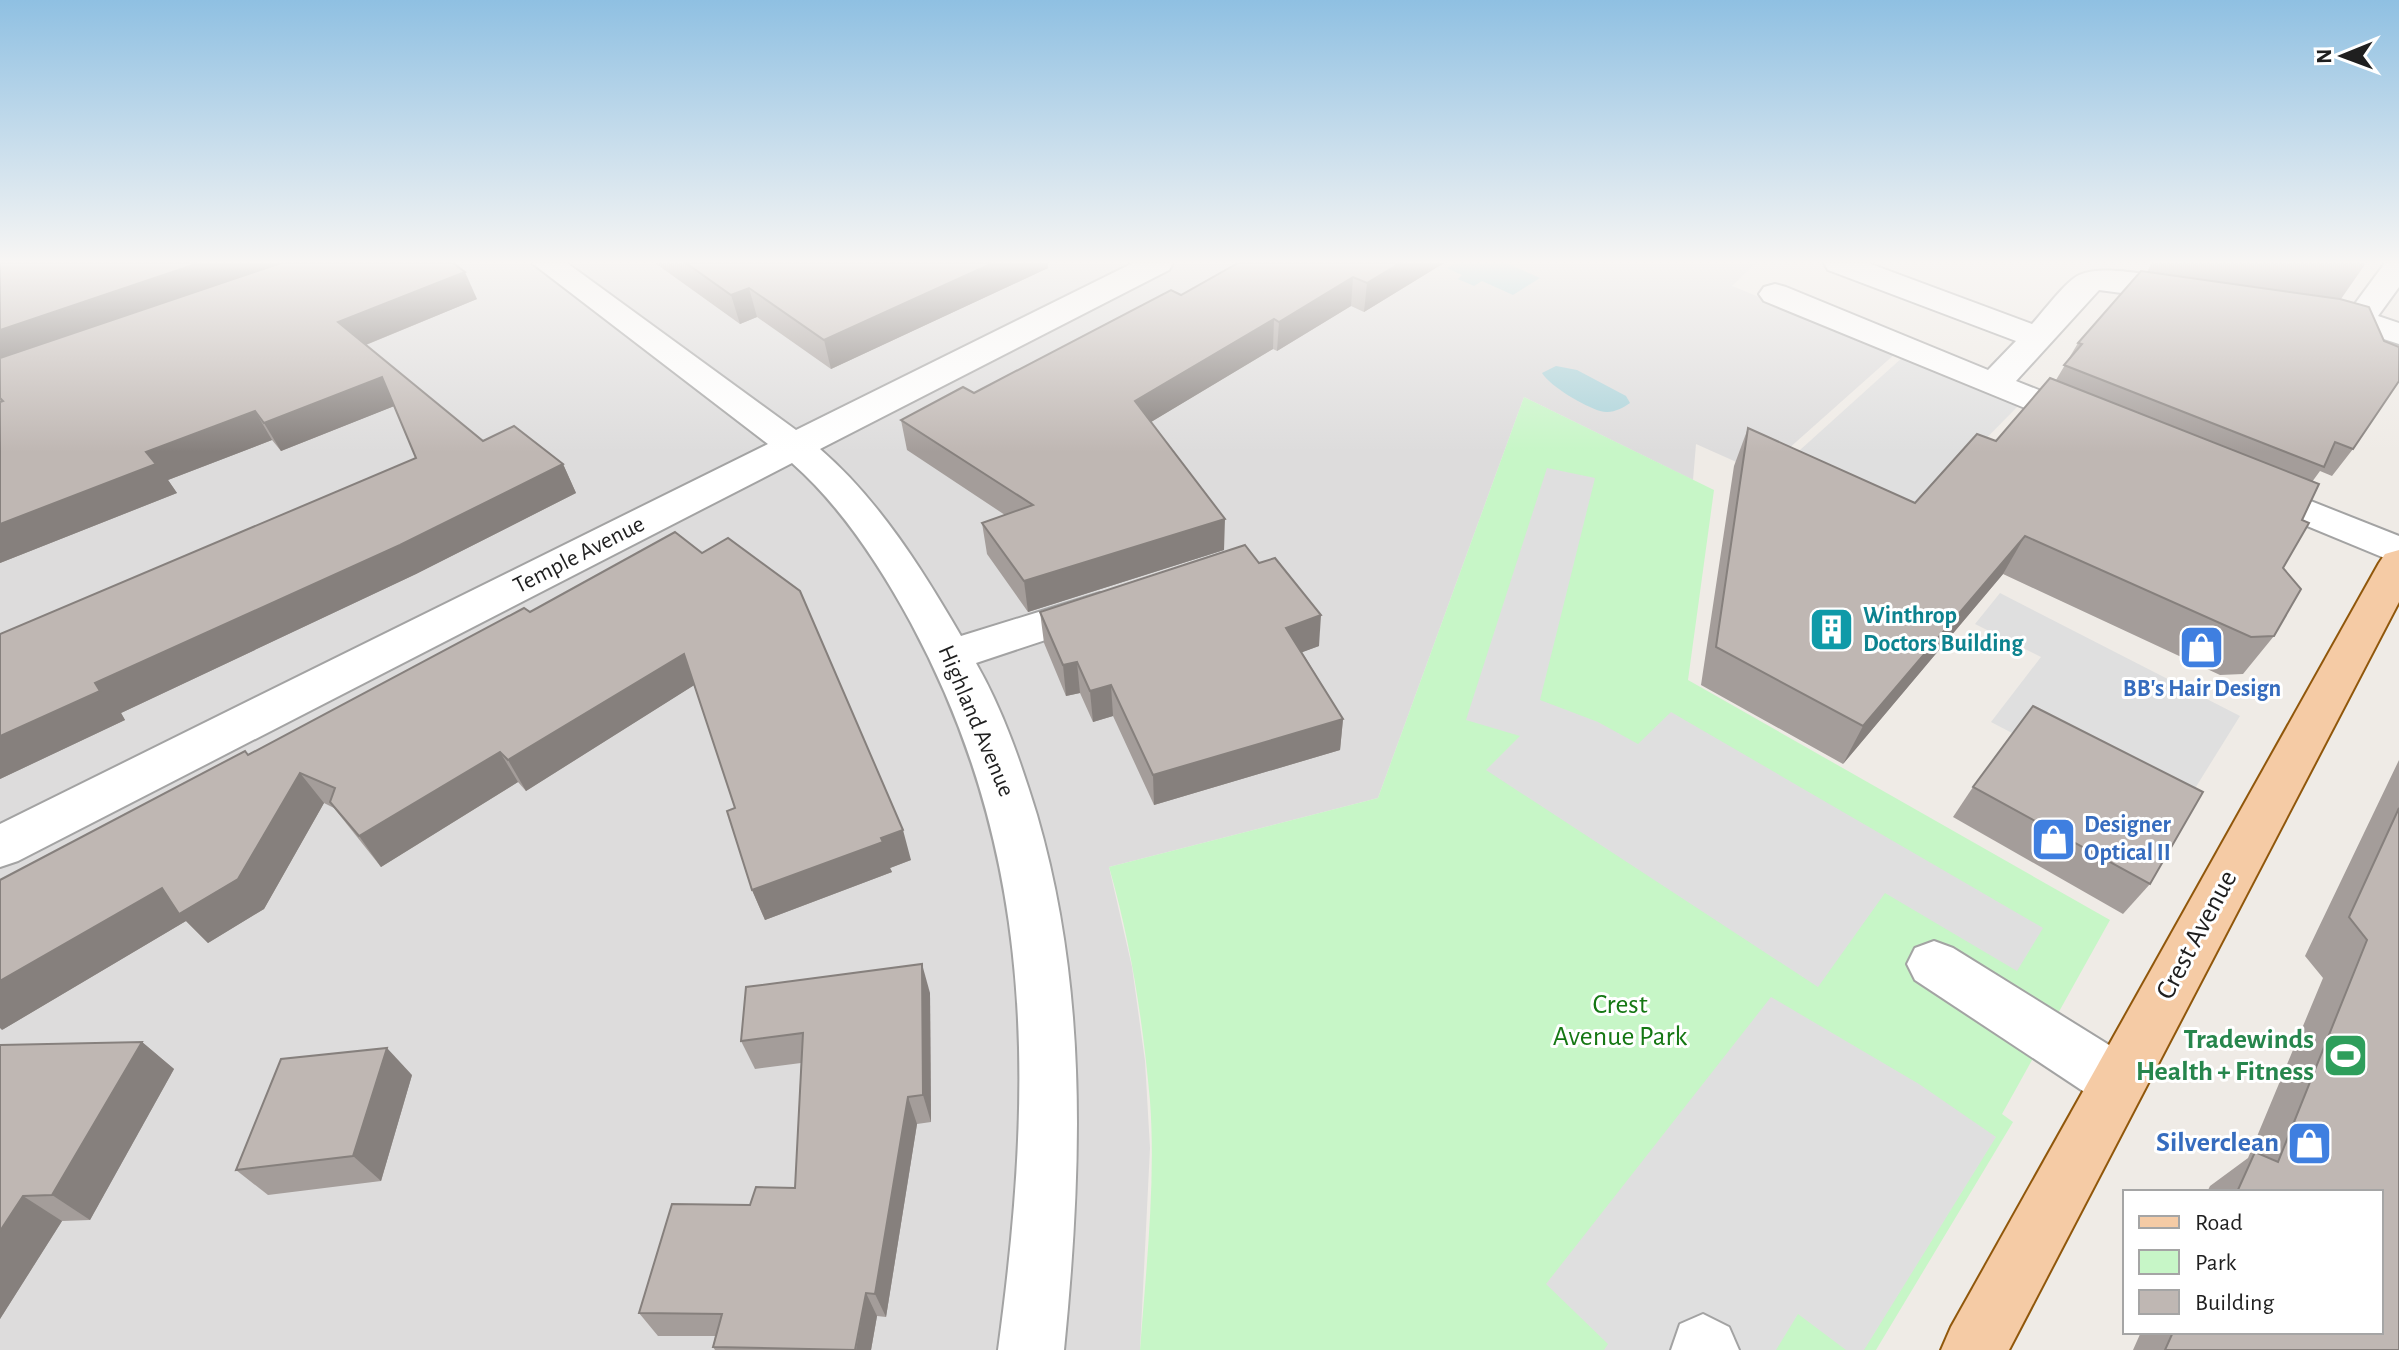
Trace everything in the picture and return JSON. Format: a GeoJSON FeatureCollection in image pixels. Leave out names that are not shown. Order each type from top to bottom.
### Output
{"type":"FeatureCollection","features":[{"type":"Feature","properties":{"kind":"main road","name":"Crest Avenue"},"geometry":{"type":"LineString","coordinates":[[1974,1350],[2399,563]]}},
{"type":"Feature","properties":{"kind":"street","name":"Highland Avenue"},"geometry":{"type":"LineString","coordinates":[[632,326],[794,447],[831,481],[898,565],[951,655],[985,728],[1014,813],[1048,991],[1050,1179],[1031,1350]]}},
{"type":"Feature","properties":{"kind":"street","name":"Temple Avenue"},"geometry":{"type":"LineString","coordinates":[[0,847],[1033,326]]}},
{"type":"Feature","properties":{"kind":"street"},"geometry":{"type":"LineString","coordinates":[[1853,326],[2110,432]]}},
{"type":"Feature","properties":{"kind":"street"},"geometry":{"type":"LineString","coordinates":[[2008,326],[2037,337]]}},
{"type":"Feature","properties":{"kind":"street"},"geometry":{"type":"LineString","coordinates":[[1994,384],[2047,326]]}},
{"type":"Feature","properties":{"kind":"street"},"geometry":{"type":"LineString","coordinates":[[2375,326],[2399,334]]}},
{"type":"Feature","properties":{"kind":"street"},"geometry":{"type":"LineString","coordinates":[[2226,479],[2399,551]]}},
{"type":"Feature","properties":{"kind":"street"},"geometry":{"type":"LineString","coordinates":[[951,655],[1133,596]]}},
{"type":"Feature","properties":{"kind":"street"},"geometry":{"type":"LineString","coordinates":[[1934,964],[2118,1082]]}},
{"type":"Feature","properties":{"kind":"shaded area"},"geometry":{"type":"Polygon","coordinates":[[[0,326],[1830,326],[1896,353],[1761,473],[1696,444],[1693,480],[1524,397],[1378,798],[1109,867],[1132,967],[1145,1061],[1150,1148],[1140,1350],[0,1350],[0,326]]]}},
{"type":"Feature","properties":{"kind":"shaded area"},"geometry":{"type":"Polygon","coordinates":[[[1903,357],[2019,405],[1901,525],[1779,469],[1903,357]]]}},
{"type":"Feature","properties":{"kind":"shaded area"},"geometry":{"type":"Polygon","coordinates":[[[1547,468],[1595,478],[1540,700],[1598,722],[1638,744],[1671,712],[2043,928],[2017,971],[1885,893],[1818,987],[1486,770],[1520,736],[1466,720],[1547,468]]]}},
{"type":"Feature","properties":{"kind":"shaded area"},"geometry":{"type":"Polygon","coordinates":[[[2000,593],[2240,716],[2176,819],[1991,722],[2041,657],[1975,624],[2000,593]]]}},
{"type":"Feature","properties":{"kind":"shaded area"},"geometry":{"type":"Polygon","coordinates":[[[1771,997],[1919,1084],[1996,1137],[1864,1350],[1846,1350],[1798,1314],[1776,1350],[1604,1350],[1608,1344],[1546,1284],[1771,997]]]}},
{"type":"Feature","properties":{"kind":"green space","name":"Crest Avenue Park"},"geometry":{"type":"Polygon","coordinates":[[[1524,397],[1714,490],[1688,680],[2110,920],[2002,1114],[2013,1122],[1876,1350],[1140,1350],[1151,1194],[1152,1131],[1135,983],[1109,867],[1378,798],[1524,397]]]}},
{"type":"Feature","properties":{"kind":"water"},"geometry":{"type":"Polygon","coordinates":[[[1556,366],[1577,370],[1626,396],[1630,403],[1608,412],[1585,405],[1560,390],[1542,373],[1556,366]]]}},
{"type":"Feature","properties":{"kind":"building"},"geometry":{"type":"Polygon","coordinates":[[[95,326],[343,326],[483,441],[514,426],[563,464],[400,545],[95,683],[100,691],[0,736],[0,634],[416,458],[382,377],[264,423],[255,411],[146,452],[156,464],[0,524],[0,402],[3,401],[0,398],[0,358],[95,326]]]}},
{"type":"Feature","properties":{"kind":"building"},"geometry":{"type":"Polygon","coordinates":[[[804,326],[855,326],[824,340],[804,326]]]}},
{"type":"Feature","properties":{"kind":"building"},"geometry":{"type":"Polygon","coordinates":[[[1102,326],[1262,326],[1135,401],[1225,519],[1024,581],[982,523],[1033,505],[901,420],[963,387],[974,393],[1102,326]]]}},
{"type":"Feature","properties":{"kind":"building"},"geometry":{"type":"Polygon","coordinates":[[[2093,326],[2377,326],[2384,341],[2399,347],[2399,381],[2353,449],[2335,442],[2324,467],[2064,365],[2082,344],[2078,343],[2093,326]]]}},
{"type":"Feature","properties":{"kind":"building"},"geometry":{"type":"Polygon","coordinates":[[[2050,378],[2319,484],[2302,520],[2309,523],[2283,568],[2301,589],[2274,636],[2251,637],[2025,536],[1863,726],[1716,647],[1748,428],[1915,503],[1977,434],[1996,441],[2050,378]]]}},
{"type":"Feature","properties":{"kind":"building"},"geometry":{"type":"Polygon","coordinates":[[[675,532],[702,553],[728,538],[800,591],[903,830],[881,838],[883,842],[752,890],[727,811],[735,808],[684,654],[508,760],[500,752],[359,836],[330,802],[335,788],[300,773],[238,879],[179,914],[162,888],[0,981],[0,880],[245,751],[248,755],[524,608],[530,612],[675,532]]]}},
{"type":"Feature","properties":{"kind":"building"},"geometry":{"type":"Polygon","coordinates":[[[1245,545],[1259,563],[1275,558],[1321,615],[1286,628],[1343,719],[1153,775],[1111,685],[1090,691],[1077,662],[1063,665],[1040,612],[1245,545]]]}},
{"type":"Feature","properties":{"kind":"building"},"geometry":{"type":"Polygon","coordinates":[[[2033,706],[2203,792],[2150,884],[1973,787],[2033,706]]]}},
{"type":"Feature","properties":{"kind":"building"},"geometry":{"type":"Polygon","coordinates":[[[2399,808],[2399,1350],[2165,1350],[2172,1334],[2383,1334],[2383,1190],[2238,1190],[2255,1152],[2278,1162],[2367,940],[2349,917],[2399,808]]]}},
{"type":"Feature","properties":{"kind":"building"},"geometry":{"type":"Polygon","coordinates":[[[922,964],[923,1095],[908,1097],[875,1294],[866,1293],[855,1350],[713,1347],[722,1314],[639,1313],[672,1204],[750,1205],[756,1187],[795,1188],[803,1033],[741,1041],[746,987],[922,964]]]}},
{"type":"Feature","properties":{"kind":"building"},"geometry":{"type":"Polygon","coordinates":[[[142,1042],[52,1195],[23,1196],[0,1231],[0,1045],[142,1042]]]}},
{"type":"Feature","properties":{"kind":"building"},"geometry":{"type":"Polygon","coordinates":[[[387,1048],[353,1156],[236,1170],[281,1059],[387,1048]]]}},
{"type":"Feature","properties":{"kind":"place","name":"Winthrop Doctors Building"},"geometry":{"type":"Point","coordinates":[1832,630]}},
{"type":"Feature","properties":{"kind":"place","name":"BB's Hair Design"},"geometry":{"type":"Point","coordinates":[2202,647]}},
{"type":"Feature","properties":{"kind":"place","name":"Designer Optical II"},"geometry":{"type":"Point","coordinates":[2053,839]}},
{"type":"Feature","properties":{"kind":"place","name":"Tradewinds Health + Fitness"},"geometry":{"type":"Point","coordinates":[2345,1056]}},
{"type":"Feature","properties":{"kind":"place","name":"Silverclean"},"geometry":{"type":"Point","coordinates":[2310,1143]}}]}
